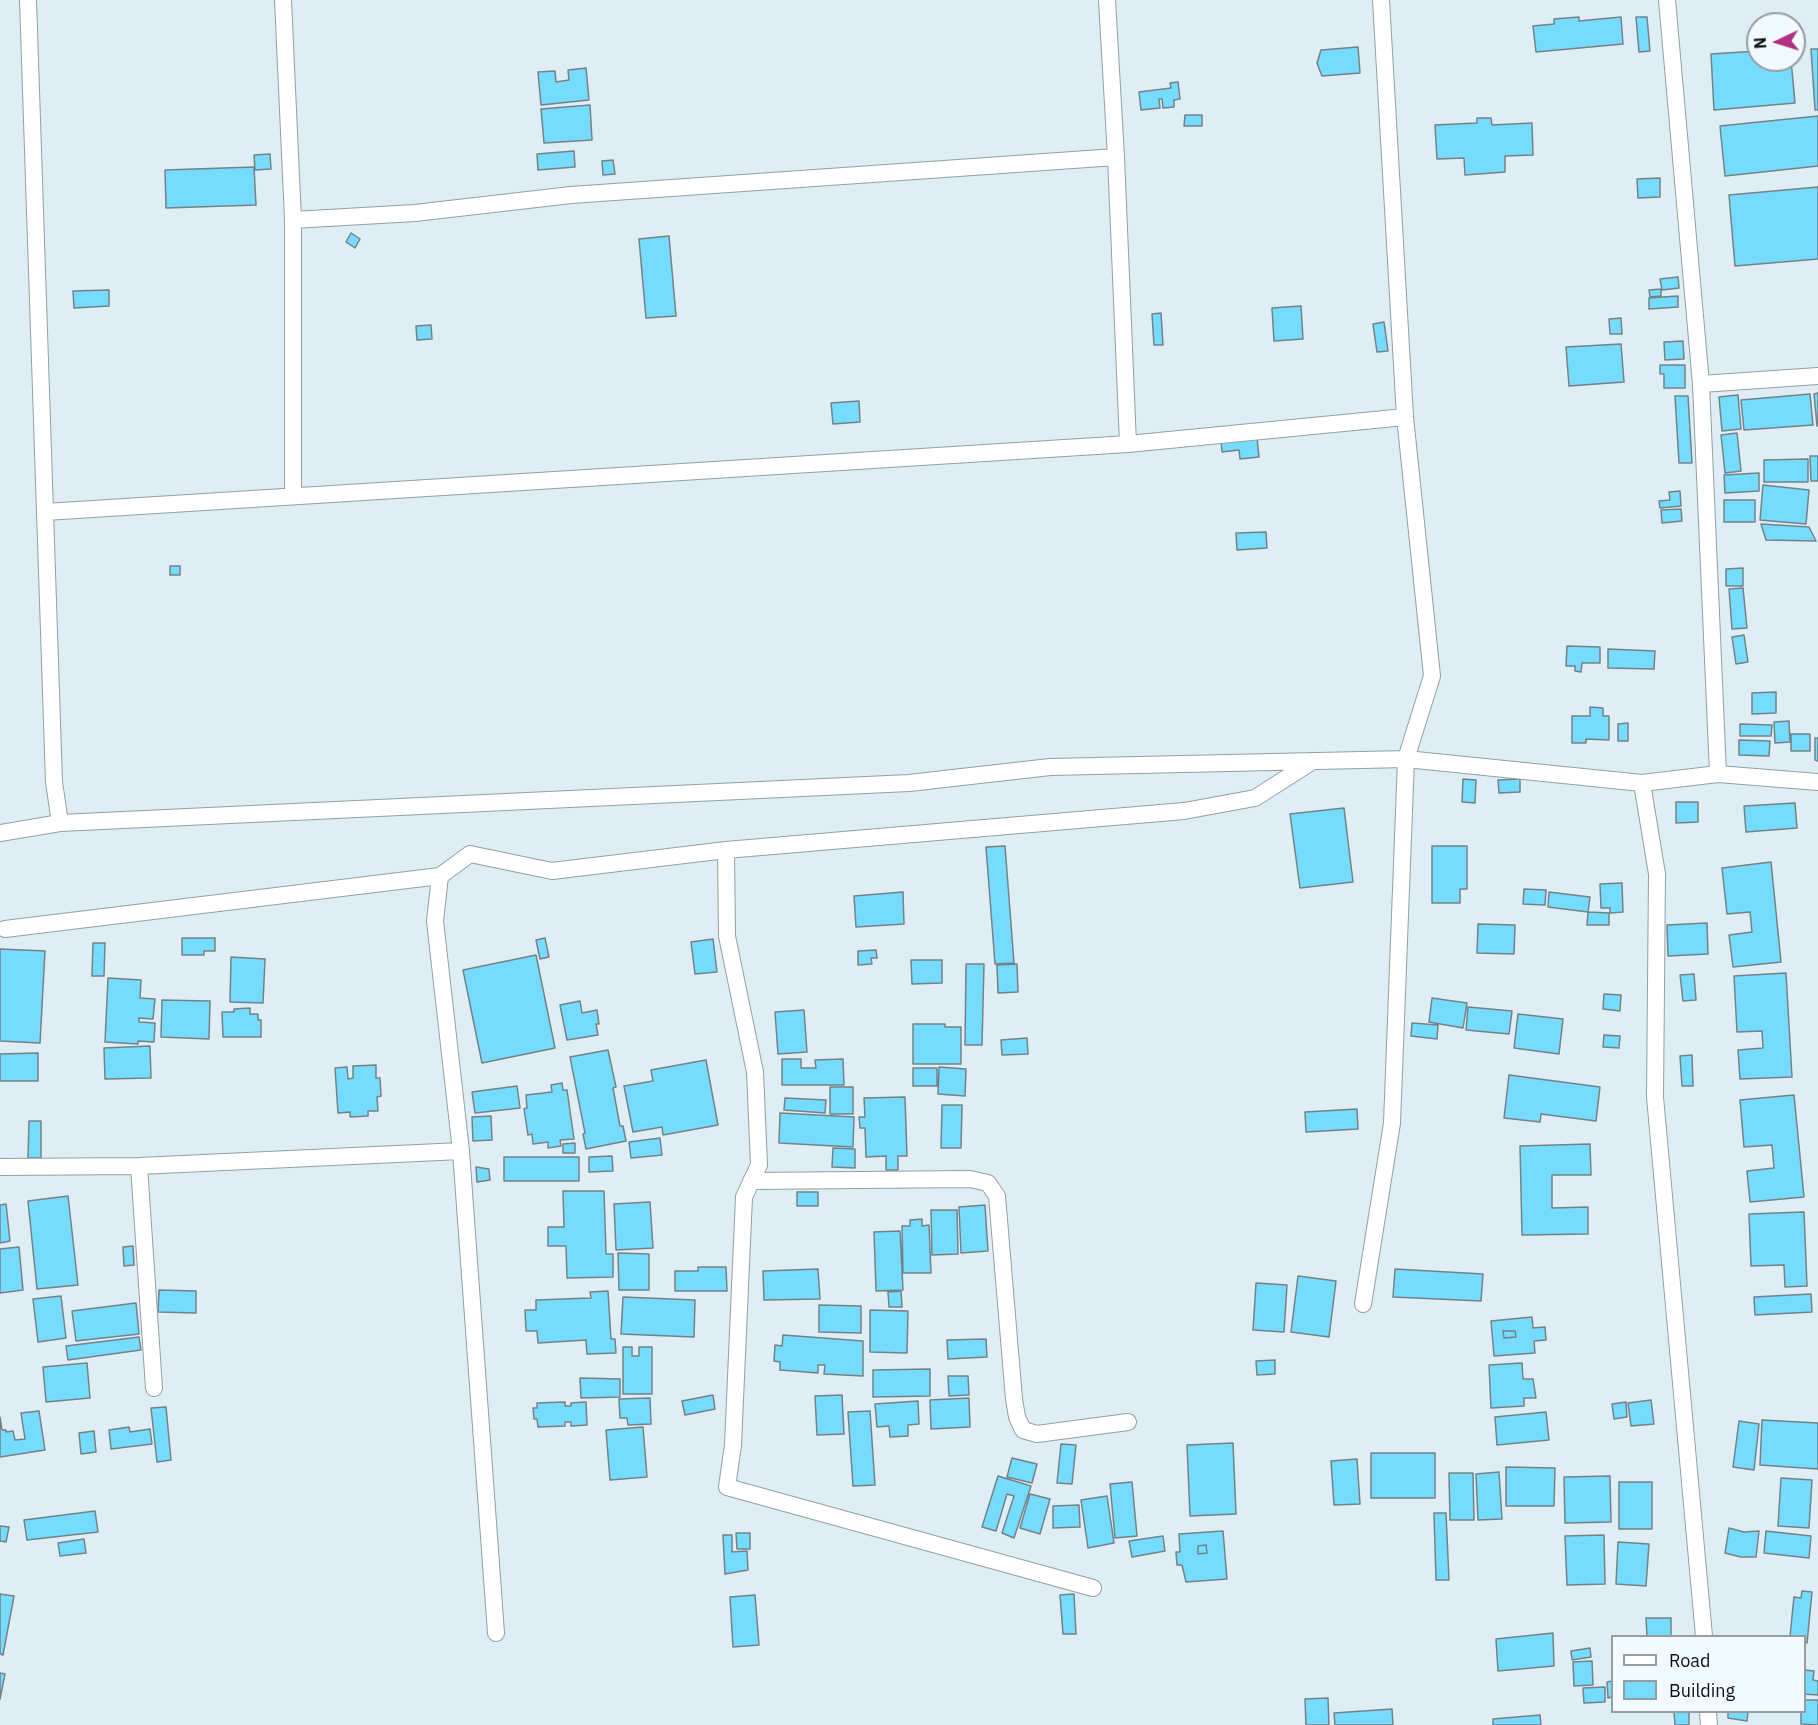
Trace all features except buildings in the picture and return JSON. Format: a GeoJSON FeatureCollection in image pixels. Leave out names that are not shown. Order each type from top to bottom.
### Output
{"type":"FeatureCollection","features":[{"type":"Feature","properties":{"kind":"street"},"geometry":{"type":"LineString","coordinates":[[28,0],[54,782],[60,823]]}},
{"type":"Feature","properties":{"kind":"street"},"geometry":{"type":"LineString","coordinates":[[283,0],[293,220],[293,496]]}},
{"type":"Feature","properties":{"kind":"street"},"geometry":{"type":"LineString","coordinates":[[1107,0],[1128,444]]}},
{"type":"Feature","properties":{"kind":"street"},"geometry":{"type":"LineString","coordinates":[[1363,1305],[1392,1123],[1406,759],[1432,676],[1406,417],[1381,0]]}},
{"type":"Feature","properties":{"kind":"street"},"geometry":{"type":"LineString","coordinates":[[1667,0],[1701,384],[1718,774]]}},
{"type":"Feature","properties":{"kind":"street"},"geometry":{"type":"LineString","coordinates":[[293,220],[415,213],[571,195],[1116,157]]}},
{"type":"Feature","properties":{"kind":"street"},"geometry":{"type":"LineString","coordinates":[[1701,384],[1818,376]]}},
{"type":"Feature","properties":{"kind":"street"},"geometry":{"type":"LineString","coordinates":[[45,512],[1128,444],[1406,417]]}},
{"type":"Feature","properties":{"kind":"street"},"geometry":{"type":"LineString","coordinates":[[0,833],[60,823],[909,783],[1050,767],[1406,759],[1642,783],[1718,774],[1818,782]]}},
{"type":"Feature","properties":{"kind":"street"},"geometry":{"type":"LineString","coordinates":[[5,929],[440,876],[470,854],[552,871],[726,850],[1184,812],[1255,798],[1314,760]]}},
{"type":"Feature","properties":{"kind":"street"},"geometry":{"type":"LineString","coordinates":[[1642,783],[1657,874],[1655,1097],[1704,1635]]}},
{"type":"Feature","properties":{"kind":"street"},"geometry":{"type":"LineString","coordinates":[[726,850],[728,936],[755,1072],[759,1165],[744,1197],[733,1445],[727,1487],[1093,1588]]}},
{"type":"Feature","properties":{"kind":"street"},"geometry":{"type":"LineString","coordinates":[[440,876],[435,921],[461,1151],[496,1633]]}},
{"type":"Feature","properties":{"kind":"street"},"geometry":{"type":"LineString","coordinates":[[0,1167],[139,1166],[461,1151]]}},
{"type":"Feature","properties":{"kind":"street"},"geometry":{"type":"LineString","coordinates":[[139,1166],[154,1388]]}},
{"type":"Feature","properties":{"kind":"street"},"geometry":{"type":"LineString","coordinates":[[752,1182],[970,1179],[988,1183],[997,1196],[1014,1399],[1017,1418],[1023,1430],[1037,1434],[1128,1422]]}}]}
